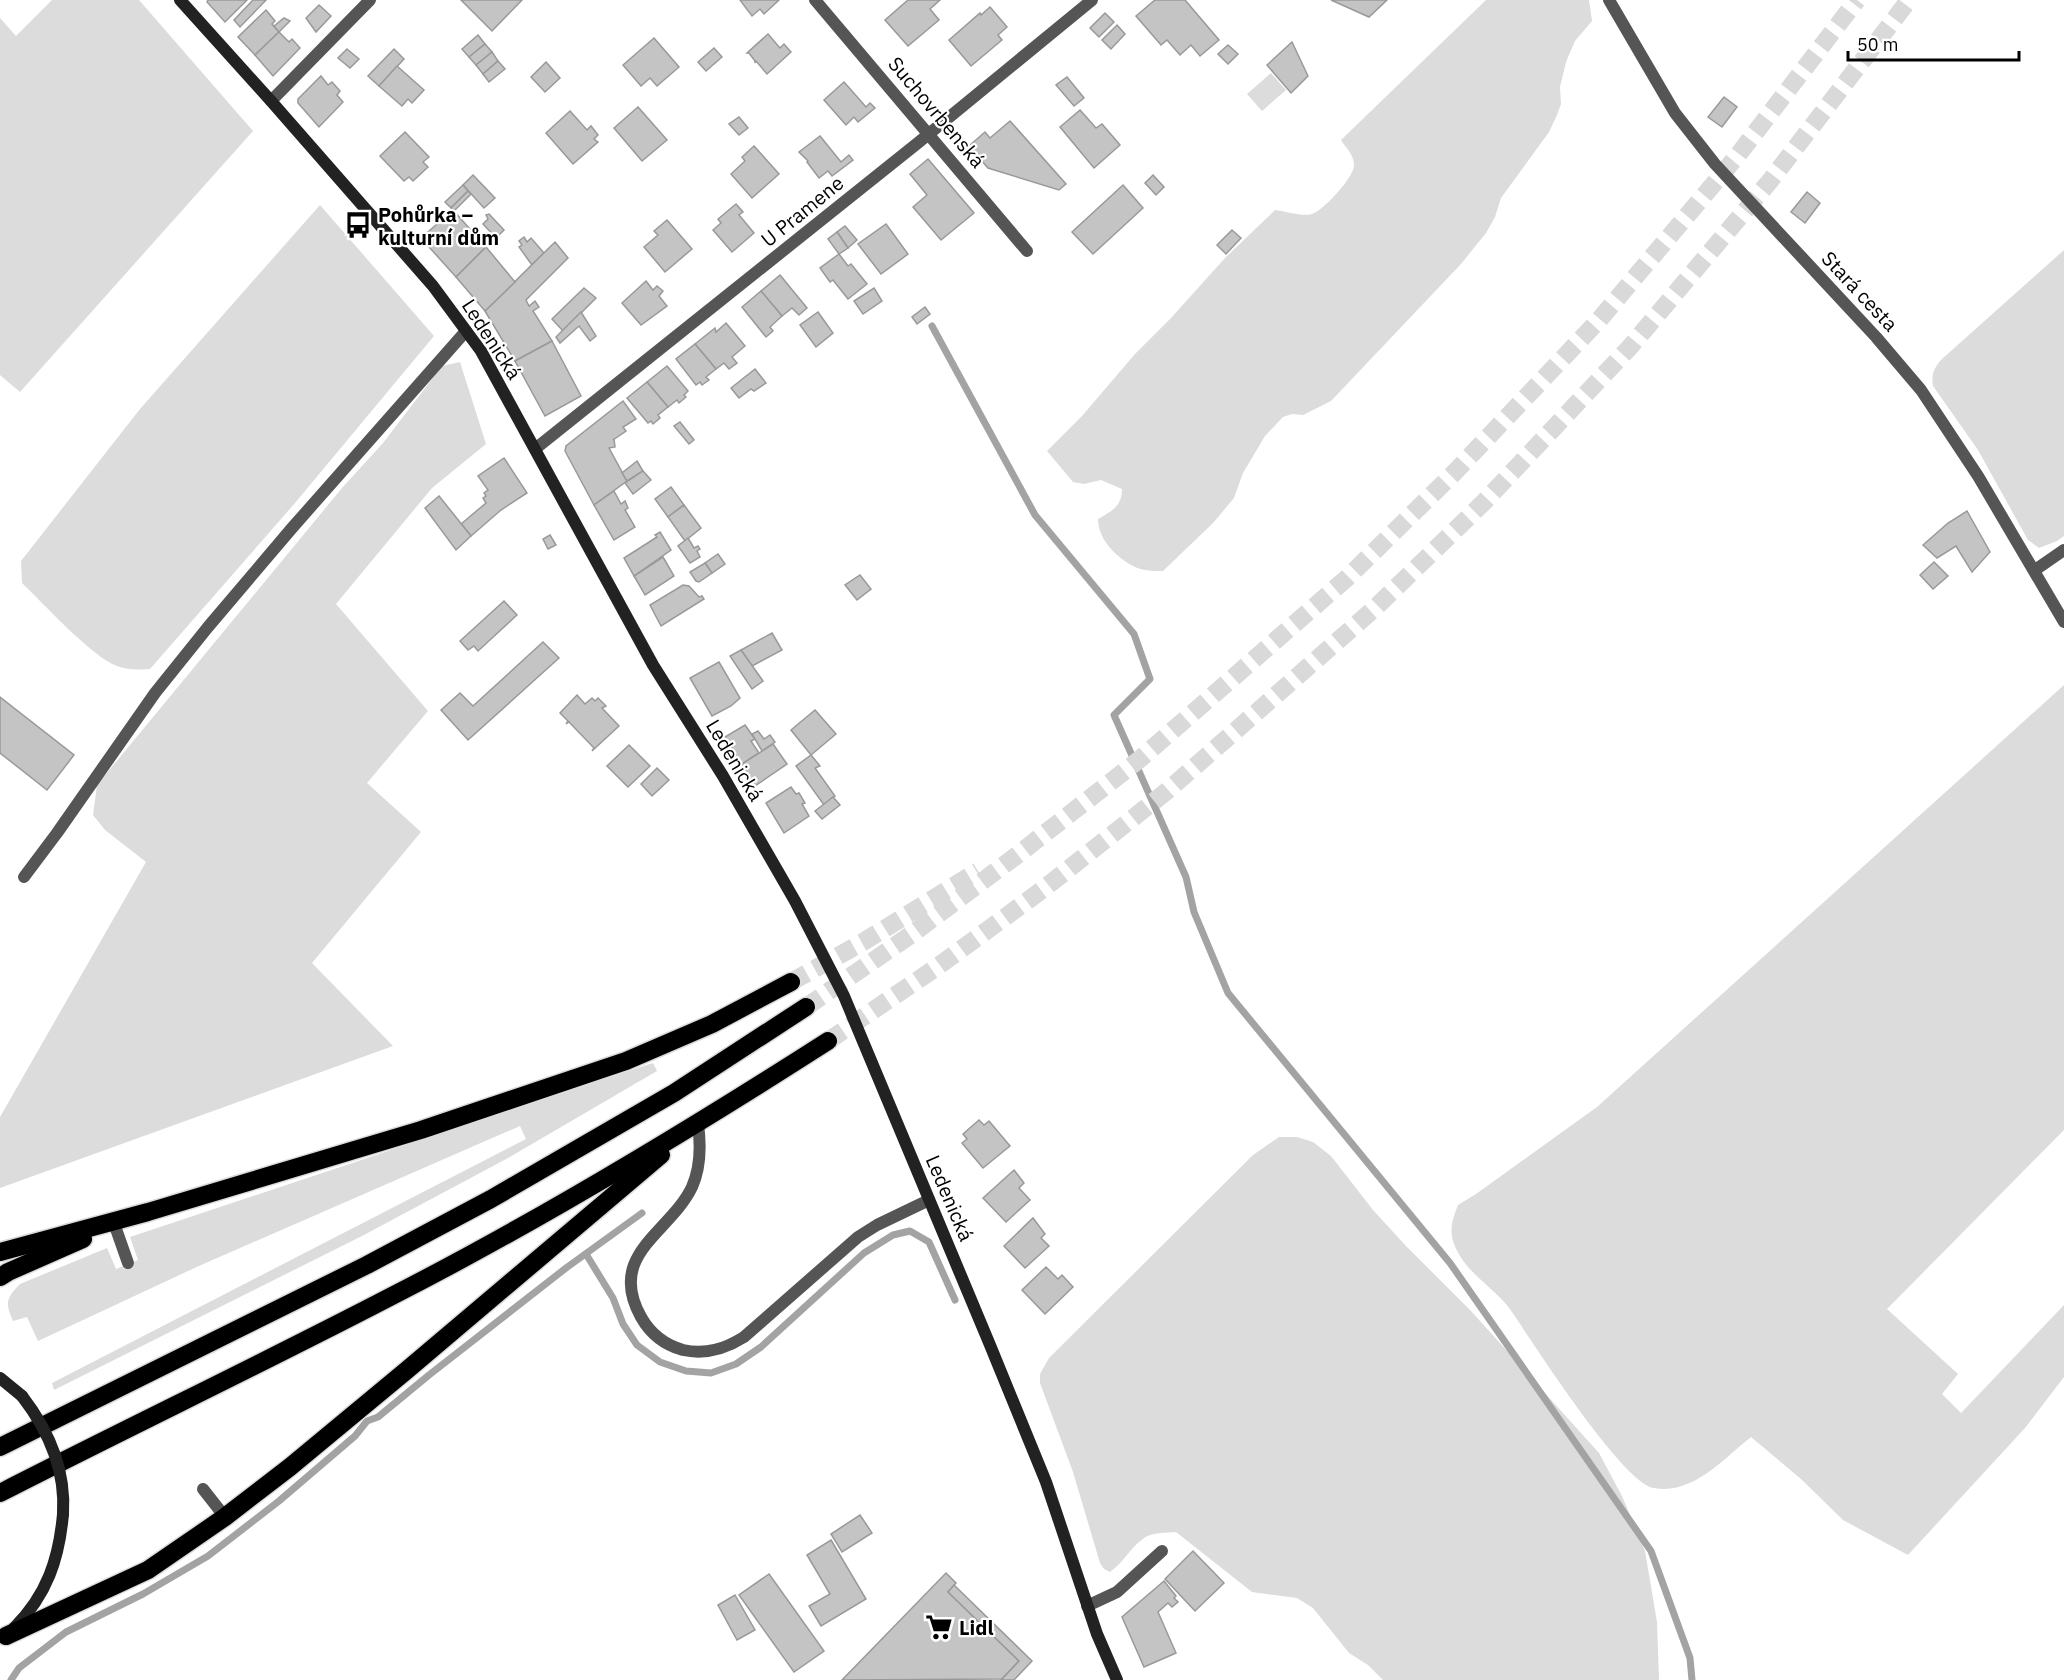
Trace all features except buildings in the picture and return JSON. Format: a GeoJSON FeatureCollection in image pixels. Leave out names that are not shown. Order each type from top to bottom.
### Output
{"type":"FeatureCollection","features":[{"type":"Feature","properties":{"kind":"highway"},"geometry":{"type":"LineString","coordinates":[[0,1252],[148,1212],[421,1130],[626,1061],[712,1024],[791,982]]}},
{"type":"Feature","properties":{"kind":"highway"},"geometry":{"type":"LineString","coordinates":[[0,1447],[356,1270],[491,1199],[674,1093],[806,1007]]}},
{"type":"Feature","properties":{"kind":"highway"},"geometry":{"type":"LineString","coordinates":[[0,1493],[391,1297],[523,1226],[698,1124],[828,1041]]}},
{"type":"Feature","properties":{"kind":"highway"},"geometry":{"type":"LineString","coordinates":[[2,1639],[148,1570],[225,1517],[407,1371],[698,1124]]}},
{"type":"Feature","properties":{"kind":"highway"},"geometry":{"type":"LineString","coordinates":[[0,1277],[148,1212]]}},
{"type":"Feature","properties":{"kind":"main road","name":"Ledenická"},"geometry":{"type":"LineString","coordinates":[[180,0],[433,286],[481,351],[653,665],[723,777],[795,901],[844,996],[1047,1482],[1097,1634],[1118,1680]]}},
{"type":"Feature","properties":{"kind":"main road"},"geometry":{"type":"LineString","coordinates":[[0,1377],[22,1396],[36,1414],[56,1455],[62,1478],[63,1514],[60,1545],[46,1585],[35,1604],[2,1639]]}},
{"type":"Feature","properties":{"kind":"street"},"geometry":{"type":"LineString","coordinates":[[271,101],[370,0]]}},
{"type":"Feature","properties":{"kind":"street","name":"Suchovrbenská"},"geometry":{"type":"LineString","coordinates":[[816,0],[1027,251]]}},
{"type":"Feature","properties":{"kind":"street","name":"U Pramene"},"geometry":{"type":"LineString","coordinates":[[536,449],[1092,0]]}},
{"type":"Feature","properties":{"kind":"street","name":"Stará cesta"},"geometry":{"type":"LineString","coordinates":[[1609,0],[1675,113],[1715,164],[1876,337],[1921,390],[1978,476],[2064,622]]}},
{"type":"Feature","properties":{"kind":"street"},"geometry":{"type":"LineString","coordinates":[[24,877],[149,702],[208,627],[291,528],[466,331]]}},
{"type":"Feature","properties":{"kind":"street"},"geometry":{"type":"LineString","coordinates":[[2035,570],[2064,550]]}},
{"type":"Feature","properties":{"kind":"street"},"geometry":{"type":"LineString","coordinates":[[698,1124],[700,1155],[693,1185],[678,1210],[643,1246],[633,1271],[633,1298],[644,1323],[664,1342],[677,1348],[705,1352],[732,1344],[744,1337],[858,1237],[877,1225],[929,1200]]}},
{"type":"Feature","properties":{"kind":"street"},"geometry":{"type":"LineString","coordinates":[[115,1226],[128,1263]]}},
{"type":"Feature","properties":{"kind":"street"},"geometry":{"type":"LineString","coordinates":[[203,1489],[225,1517]]}},
{"type":"Feature","properties":{"kind":"street"},"geometry":{"type":"LineString","coordinates":[[1087,1606],[1117,1592],[1162,1551]]}},
{"type":"Feature","properties":{"kind":"shaded area"},"geometry":{"type":"Polygon","coordinates":[[[52,0],[139,0],[253,131],[20,392],[0,375],[0,18],[16,36],[52,0]]]}},
{"type":"Feature","properties":{"kind":"shaded area"},"geometry":{"type":"Polygon","coordinates":[[[1486,0],[1589,0],[1592,21],[1575,41],[1566,62],[1560,87],[1561,104],[1549,132],[1501,198],[1495,217],[1486,233],[1461,264],[1331,401],[1303,415],[1292,414],[1283,417],[1265,436],[1243,473],[1234,498],[1213,523],[1163,571],[1141,569],[1128,563],[1105,541],[1098,519],[1118,504],[1122,489],[1101,480],[1084,484],[1073,482],[1047,451],[1082,416],[1135,354],[1225,258],[1275,210],[1308,215],[1330,200],[1344,185],[1354,165],[1351,155],[1341,140],[1486,0]]]}},
{"type":"Feature","properties":{"kind":"shaded area"},"geometry":{"type":"Polygon","coordinates":[[[1271,73],[1286,90],[1262,111],[1247,94],[1271,73]]]}},
{"type":"Feature","properties":{"kind":"shaded area"},"geometry":{"type":"Polygon","coordinates":[[[320,205],[434,336],[295,503],[150,669],[117,666],[81,641],[22,583],[21,561],[140,409],[320,205]]]}},
{"type":"Feature","properties":{"kind":"shaded area"},"geometry":{"type":"Polygon","coordinates":[[[2064,250],[2064,536],[2039,548],[2028,540],[1978,450],[1933,386],[1932,378],[1935,368],[1942,359],[2064,250]]]}},
{"type":"Feature","properties":{"kind":"shaded area"},"geometry":{"type":"Polygon","coordinates":[[[460,362],[486,444],[432,488],[336,604],[428,711],[367,783],[421,832],[312,963],[393,1046],[0,1188],[0,1117],[146,862],[105,830],[93,815],[97,785],[342,488],[383,443],[442,366],[460,362]]]}},
{"type":"Feature","properties":{"kind":"shaded area"},"geometry":{"type":"Polygon","coordinates":[[[2064,685],[2064,1130],[1887,1309],[1958,1374],[1942,1394],[1961,1413],[2064,1305],[2064,1377],[2025,1428],[1908,1555],[1843,1520],[1801,1479],[1751,1437],[1718,1465],[1694,1481],[1668,1489],[1654,1488],[1640,1480],[1600,1438],[1510,1309],[1460,1256],[1452,1236],[1453,1219],[1458,1205],[1597,1107],[2064,685]]]}},
{"type":"Feature","properties":{"kind":"shaded area"},"geometry":{"type":"Polygon","coordinates":[[[653,1063],[657,1071],[508,1158],[362,1236],[54,1390],[52,1383],[526,1139],[520,1126],[201,1265],[38,1341],[27,1317],[13,1321],[10,1315],[8,1301],[20,1284],[107,1248],[116,1269],[138,1260],[130,1237],[653,1063]]]}},
{"type":"Feature","properties":{"kind":"shaded area"},"geometry":{"type":"Polygon","coordinates":[[[1279,1137],[1297,1137],[1313,1142],[1331,1156],[1373,1210],[1471,1311],[1599,1453],[1622,1496],[1645,1551],[1657,1622],[1659,1680],[1383,1680],[1368,1665],[1349,1653],[1313,1608],[1297,1598],[1252,1592],[1176,1532],[1148,1536],[1139,1542],[1110,1572],[1104,1569],[1100,1563],[1073,1472],[1040,1383],[1040,1374],[1049,1358],[1253,1155],[1279,1137]]]}},
{"type":"Feature","properties":{"kind":"waterway"},"geometry":{"type":"LineString","coordinates":[[932,326],[1035,515],[1134,634],[1150,679],[1114,715],[1186,877],[1194,912],[1228,993],[1450,1263],[1651,1551],[1690,1658],[1692,1680]]}},
{"type":"Feature","properties":{"kind":"waterway"},"geometry":{"type":"LineString","coordinates":[[11,1680],[19,1668],[66,1632],[143,1594],[208,1556],[279,1501],[355,1436],[367,1421],[378,1417],[566,1268],[642,1213]]}},
{"type":"Feature","properties":{"kind":"waterway"},"geometry":{"type":"LineString","coordinates":[[586,1254],[613,1298],[623,1324],[637,1345],[660,1362],[686,1371],[711,1373],[736,1364],[761,1347],[864,1253],[893,1235],[910,1231],[929,1242],[955,1300]]}},
{"type":"Feature","properties":{"kind":"tunnel"},"geometry":{"type":"LineString","coordinates":[[806,1007],[912,934],[1140,759],[1347,578],[1453,474],[1599,320],[1738,155],[1857,0]]}},
{"type":"Feature","properties":{"kind":"tunnel"},"geometry":{"type":"LineString","coordinates":[[828,1041],[937,967],[1042,890],[1167,791],[1375,608],[1484,502],[1630,347],[1770,181],[1909,0]]}},
{"type":"Feature","properties":{"kind":"tunnel"},"geometry":{"type":"LineString","coordinates":[[791,982],[863,942],[978,871]]}},
{"type":"Feature","properties":{"kind":"place","name":"Pohůrka – kulturní dům"},"geometry":{"type":"Point","coordinates":[358,225]}},
{"type":"Feature","properties":{"kind":"place","name":"Lidl"},"geometry":{"type":"Point","coordinates":[939,1627]}}]}
